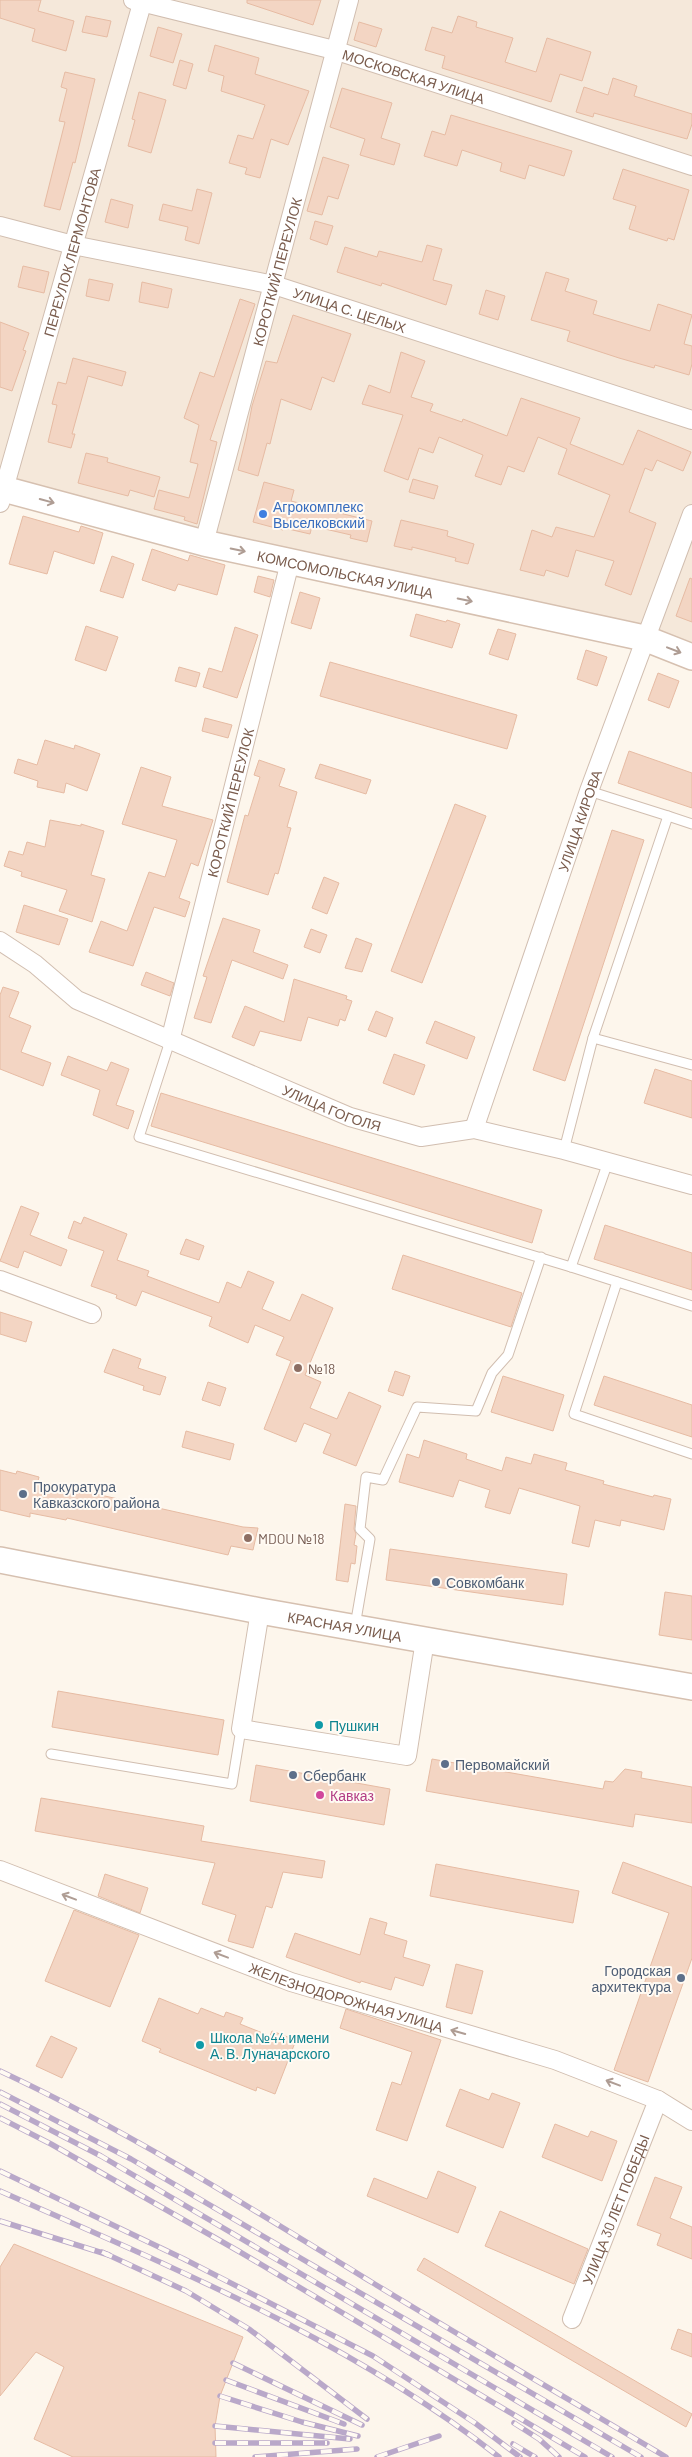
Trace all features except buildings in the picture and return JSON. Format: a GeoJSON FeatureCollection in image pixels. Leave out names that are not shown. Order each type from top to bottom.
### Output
{"type":"FeatureCollection","features":[{"type":"Feature","properties":{"kind":"main road","name":"КОМСОМОЛЬСКАЯ УЛИЦА"},"geometry":{"type":"LineString","coordinates":[[2,494],[204,543],[644,638],[692,657]]}},
{"type":"Feature","properties":{"kind":"main road","name":"КРАСНАЯ УЛИЦА"},"geometry":{"type":"LineString","coordinates":[[0,1560],[260,1612],[692,1687]]}},
{"type":"Feature","properties":{"kind":"street","name":"КОРОТКИЙ ПЕРЕУЛОК"},"geometry":{"type":"LineString","coordinates":[[204,543],[274,285],[334,50],[349,0]]}},
{"type":"Feature","properties":{"kind":"street","name":"МОСКОВСКАЯ УЛИЦА"},"geometry":{"type":"LineString","coordinates":[[139,1],[334,50],[692,166]]}},
{"type":"Feature","properties":{"kind":"street","name":"ПЕРЕУЛОК ЛЕРМОНТОВА"},"geometry":{"type":"LineString","coordinates":[[2,494],[73,245],[139,1]]}},
{"type":"Feature","properties":{"kind":"street","name":"УЛИЦА С. ЦЕЛЫХ"},"geometry":{"type":"LineString","coordinates":[[0,226],[73,245],[274,285],[692,420]]}},
{"type":"Feature","properties":{"kind":"street","name":"УЛИЦА КИРОВА"},"geometry":{"type":"LineString","coordinates":[[474,1129],[589,791],[644,638],[692,514]]}},
{"type":"Feature","properties":{"kind":"street","name":"КОРОТКИЙ ПЕРЕУЛОК"},"geometry":{"type":"LineString","coordinates":[[170,1041],[290,562]]}},
{"type":"Feature","properties":{"kind":"street","name":"УЛИЦА ГОГОЛЯ"},"geometry":{"type":"LineString","coordinates":[[0,941],[35,964],[78,1000],[350,1117],[420,1137],[474,1129],[564,1150],[692,1185]]}},
{"type":"Feature","properties":{"kind":"street"},"geometry":{"type":"LineString","coordinates":[[0,1280],[92,1314]]}},
{"type":"Feature","properties":{"kind":"street"},"geometry":{"type":"LineString","coordinates":[[260,1612],[241,1729],[407,1756],[426,1640]]}},
{"type":"Feature","properties":{"kind":"street","name":"ЖЕЛЕЗНОДОРОЖНАЯ УЛИЦА"},"geometry":{"type":"LineString","coordinates":[[0,1870],[291,1982],[555,2060],[658,2100],[692,2121]]}},
{"type":"Feature","properties":{"kind":"street","name":"УЛИЦА 30 ЛЕТ ПОБЕДЫ"},"geometry":{"type":"LineString","coordinates":[[572,2319],[658,2100]]}},
{"type":"Feature","properties":{"kind":"lane"},"geometry":{"type":"LineString","coordinates":[[589,791],[692,824]]}},
{"type":"Feature","properties":{"kind":"lane"},"geometry":{"type":"LineString","coordinates":[[564,1150],[593,1038],[668,816]]}},
{"type":"Feature","properties":{"kind":"lane"},"geometry":{"type":"LineString","coordinates":[[593,1038],[692,1065]]}},
{"type":"Feature","properties":{"kind":"lane"},"geometry":{"type":"LineString","coordinates":[[170,1041],[139,1137],[571,1266],[692,1306]]}},
{"type":"Feature","properties":{"kind":"lane"},"geometry":{"type":"LineString","coordinates":[[571,1266],[608,1162]]}},
{"type":"Feature","properties":{"kind":"lane"},"geometry":{"type":"LineString","coordinates":[[355,1628],[370,1539],[360,1529],[366,1477],[384,1480],[417,1407],[476,1411],[492,1373],[508,1355],[541,1257]]}},
{"type":"Feature","properties":{"kind":"lane"},"geometry":{"type":"LineString","coordinates":[[617,1282],[574,1414],[692,1454]]}},
{"type":"Feature","properties":{"kind":"lane"},"geometry":{"type":"LineString","coordinates":[[51,1754],[232,1784],[241,1729]]}},
{"type":"Feature","properties":{"kind":"shaded area"},"geometry":{"type":"Polygon","coordinates":[[[0,0],[692,0],[692,657],[0,488],[0,0]]]}},
{"type":"Feature","properties":{"kind":"railway"},"geometry":{"type":"LineString","coordinates":[[0,2071],[96,2119],[190,2172],[666,2457]]}},
{"type":"Feature","properties":{"kind":"railway"},"geometry":{"type":"LineString","coordinates":[[0,2092],[131,2159],[641,2457]]}},
{"type":"Feature","properties":{"kind":"railway"},"geometry":{"type":"LineString","coordinates":[[0,2104],[101,2156],[612,2457]]}},
{"type":"Feature","properties":{"kind":"railway"},"geometry":{"type":"LineString","coordinates":[[0,2118],[51,2144],[240,2252],[585,2457]]}},
{"type":"Feature","properties":{"kind":"railway"},"geometry":{"type":"LineString","coordinates":[[0,2171],[184,2259],[373,2356],[475,2423],[520,2457]]}},
{"type":"Feature","properties":{"kind":"railway"},"geometry":{"type":"LineString","coordinates":[[0,2191],[194,2278],[321,2341],[442,2415],[499,2457]]}},
{"type":"Feature","properties":{"kind":"railway"},"geometry":{"type":"LineString","coordinates":[[0,2221],[109,2255]]}},
{"type":"Feature","properties":{"kind":"railway"},"geometry":{"type":"LineString","coordinates":[[102,2252],[186,2291],[249,2329],[367,2419]]}},
{"type":"Feature","properties":{"kind":"railway"},"geometry":{"type":"LineString","coordinates":[[233,2363],[362,2425]]}},
{"type":"Feature","properties":{"kind":"railway"},"geometry":{"type":"LineString","coordinates":[[226,2380],[344,2424]]}},
{"type":"Feature","properties":{"kind":"railway"},"geometry":{"type":"LineString","coordinates":[[220,2396],[302,2422],[358,2436]]}},
{"type":"Feature","properties":{"kind":"railway"},"geometry":{"type":"LineString","coordinates":[[514,2423],[539,2439],[559,2457]]}},
{"type":"Feature","properties":{"kind":"railway"},"geometry":{"type":"LineString","coordinates":[[215,2426],[350,2439]]}},
{"type":"Feature","properties":{"kind":"railway"},"geometry":{"type":"LineString","coordinates":[[377,2457],[439,2436]]}},
{"type":"Feature","properties":{"kind":"railway"},"geometry":{"type":"LineString","coordinates":[[215,2443],[327,2443]]}},
{"type":"Feature","properties":{"kind":"railway"},"geometry":{"type":"LineString","coordinates":[[513,2444],[535,2457]]}},
{"type":"Feature","properties":{"kind":"railway"},"geometry":{"type":"LineString","coordinates":[[255,2457],[357,2449]]}},
{"type":"Feature","properties":{"kind":"place","name":"Агрокомплекс Выселковский"},"geometry":{"type":"Point","coordinates":[263,514]}},
{"type":"Feature","properties":{"kind":"place","name":"№18"},"geometry":{"type":"Point","coordinates":[298,1368]}},
{"type":"Feature","properties":{"kind":"place","name":"Прокуратура Кавказского района"},"geometry":{"type":"Point","coordinates":[23,1494]}},
{"type":"Feature","properties":{"kind":"place","name":"MDOU №18"},"geometry":{"type":"Point","coordinates":[248,1538]}},
{"type":"Feature","properties":{"kind":"place","name":"Совкомбанк"},"geometry":{"type":"Point","coordinates":[436,1582]}},
{"type":"Feature","properties":{"kind":"place","name":"Пушкин"},"geometry":{"type":"Point","coordinates":[319,1725]}},
{"type":"Feature","properties":{"kind":"place","name":"Первомайский"},"geometry":{"type":"Point","coordinates":[445,1764]}},
{"type":"Feature","properties":{"kind":"place","name":"Сбербанк"},"geometry":{"type":"Point","coordinates":[293,1775]}},
{"type":"Feature","properties":{"kind":"place","name":"Кавказ"},"geometry":{"type":"Point","coordinates":[320,1795]}},
{"type":"Feature","properties":{"kind":"place","name":"Городская архитектура"},"geometry":{"type":"Point","coordinates":[681,1978]}},
{"type":"Feature","properties":{"kind":"place","name":"Школа №44 имени А. В. Луначарского"},"geometry":{"type":"Point","coordinates":[200,2045]}}]}
